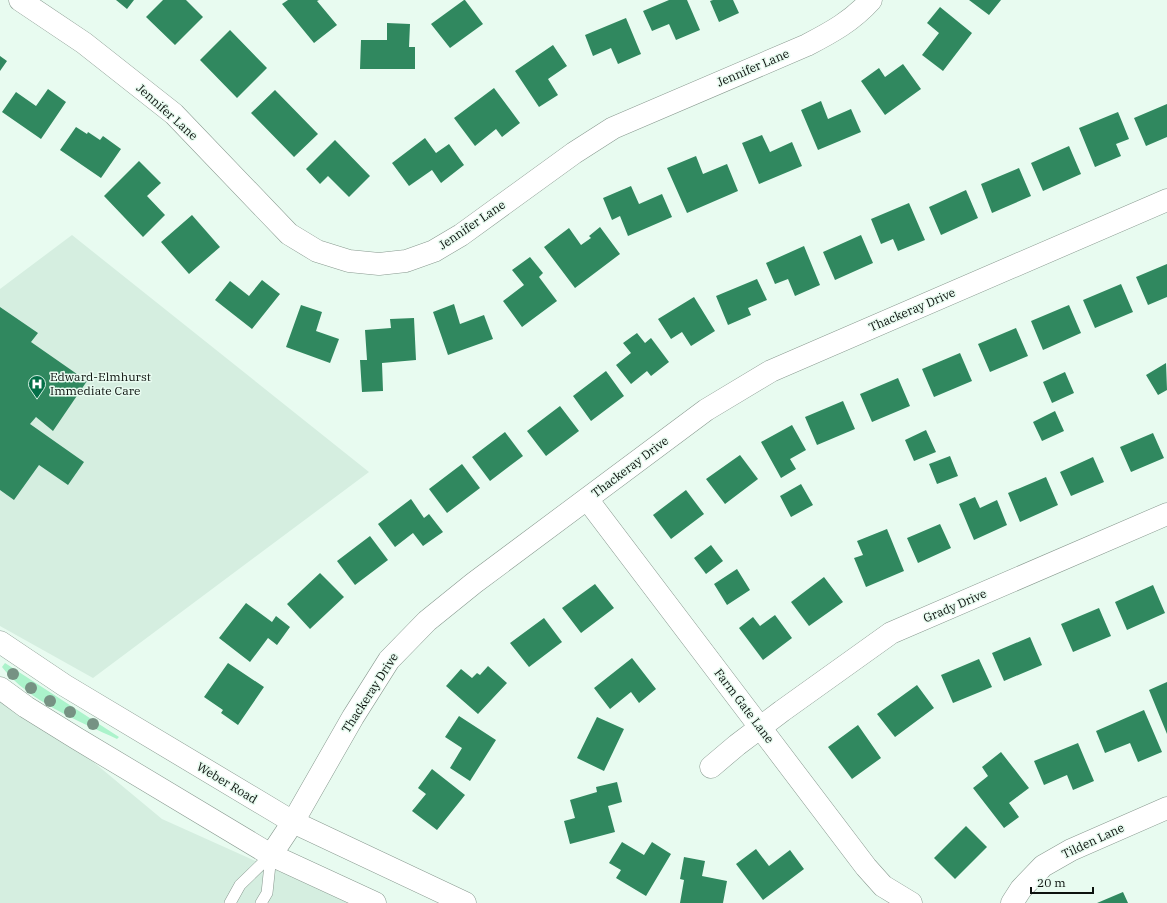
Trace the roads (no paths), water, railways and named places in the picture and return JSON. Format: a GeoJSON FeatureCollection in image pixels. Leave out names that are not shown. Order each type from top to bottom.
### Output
{"type":"FeatureCollection","features":[{"type":"Feature","properties":{"kind":"street","name":"Jennifer Lane"},"geometry":{"type":"LineString","coordinates":[[20,0],[84,42],[174,114],[290,234],[317,251],[349,261],[379,264],[406,261],[434,251],[461,235],[574,153],[613,128],[807,45],[840,27],[858,14],[871,0]]}},
{"type":"Feature","properties":{"kind":"street","name":"Thackeray Drive"},"geometry":{"type":"LineString","coordinates":[[272,855],[293,822],[353,717],[389,660],[426,620],[706,410],[771,371],[1167,200]]}},
{"type":"Feature","properties":{"kind":"street","name":"Farm Gate Lane"},"geometry":{"type":"LineString","coordinates":[[587,499],[866,867],[883,886],[911,903]]}},
{"type":"Feature","properties":{"kind":"street","name":"Grady Drive"},"geometry":{"type":"LineString","coordinates":[[711,767],[737,745],[891,633],[1167,514]]}},
{"type":"Feature","properties":{"kind":"street","name":"Weber Road"},"geometry":{"type":"LineString","coordinates":[[0,642],[70,689],[293,822],[465,903]]}},
{"type":"Feature","properties":{"kind":"street"},"geometry":{"type":"LineString","coordinates":[[0,688],[26,707],[76,738],[272,855],[375,903]]}},
{"type":"Feature","properties":{"kind":"street","name":"Tilden Lane"},"geometry":{"type":"LineString","coordinates":[[1012,903],[1021,889],[1043,866],[1070,850],[1167,808]]}},
{"type":"Feature","properties":{"kind":"lane","name":"Thackeray Drive"},"geometry":{"type":"LineString","coordinates":[[230,903],[240,885],[272,855]]}},
{"type":"Feature","properties":{"kind":"lane"},"geometry":{"type":"LineString","coordinates":[[261,903],[267,893],[272,855]]}},
{"type":"Feature","properties":{"kind":"place","name":"Edward-Elmhurst Immediate Care"},"geometry":{"type":"Point","coordinates":[37,399]}}]}
